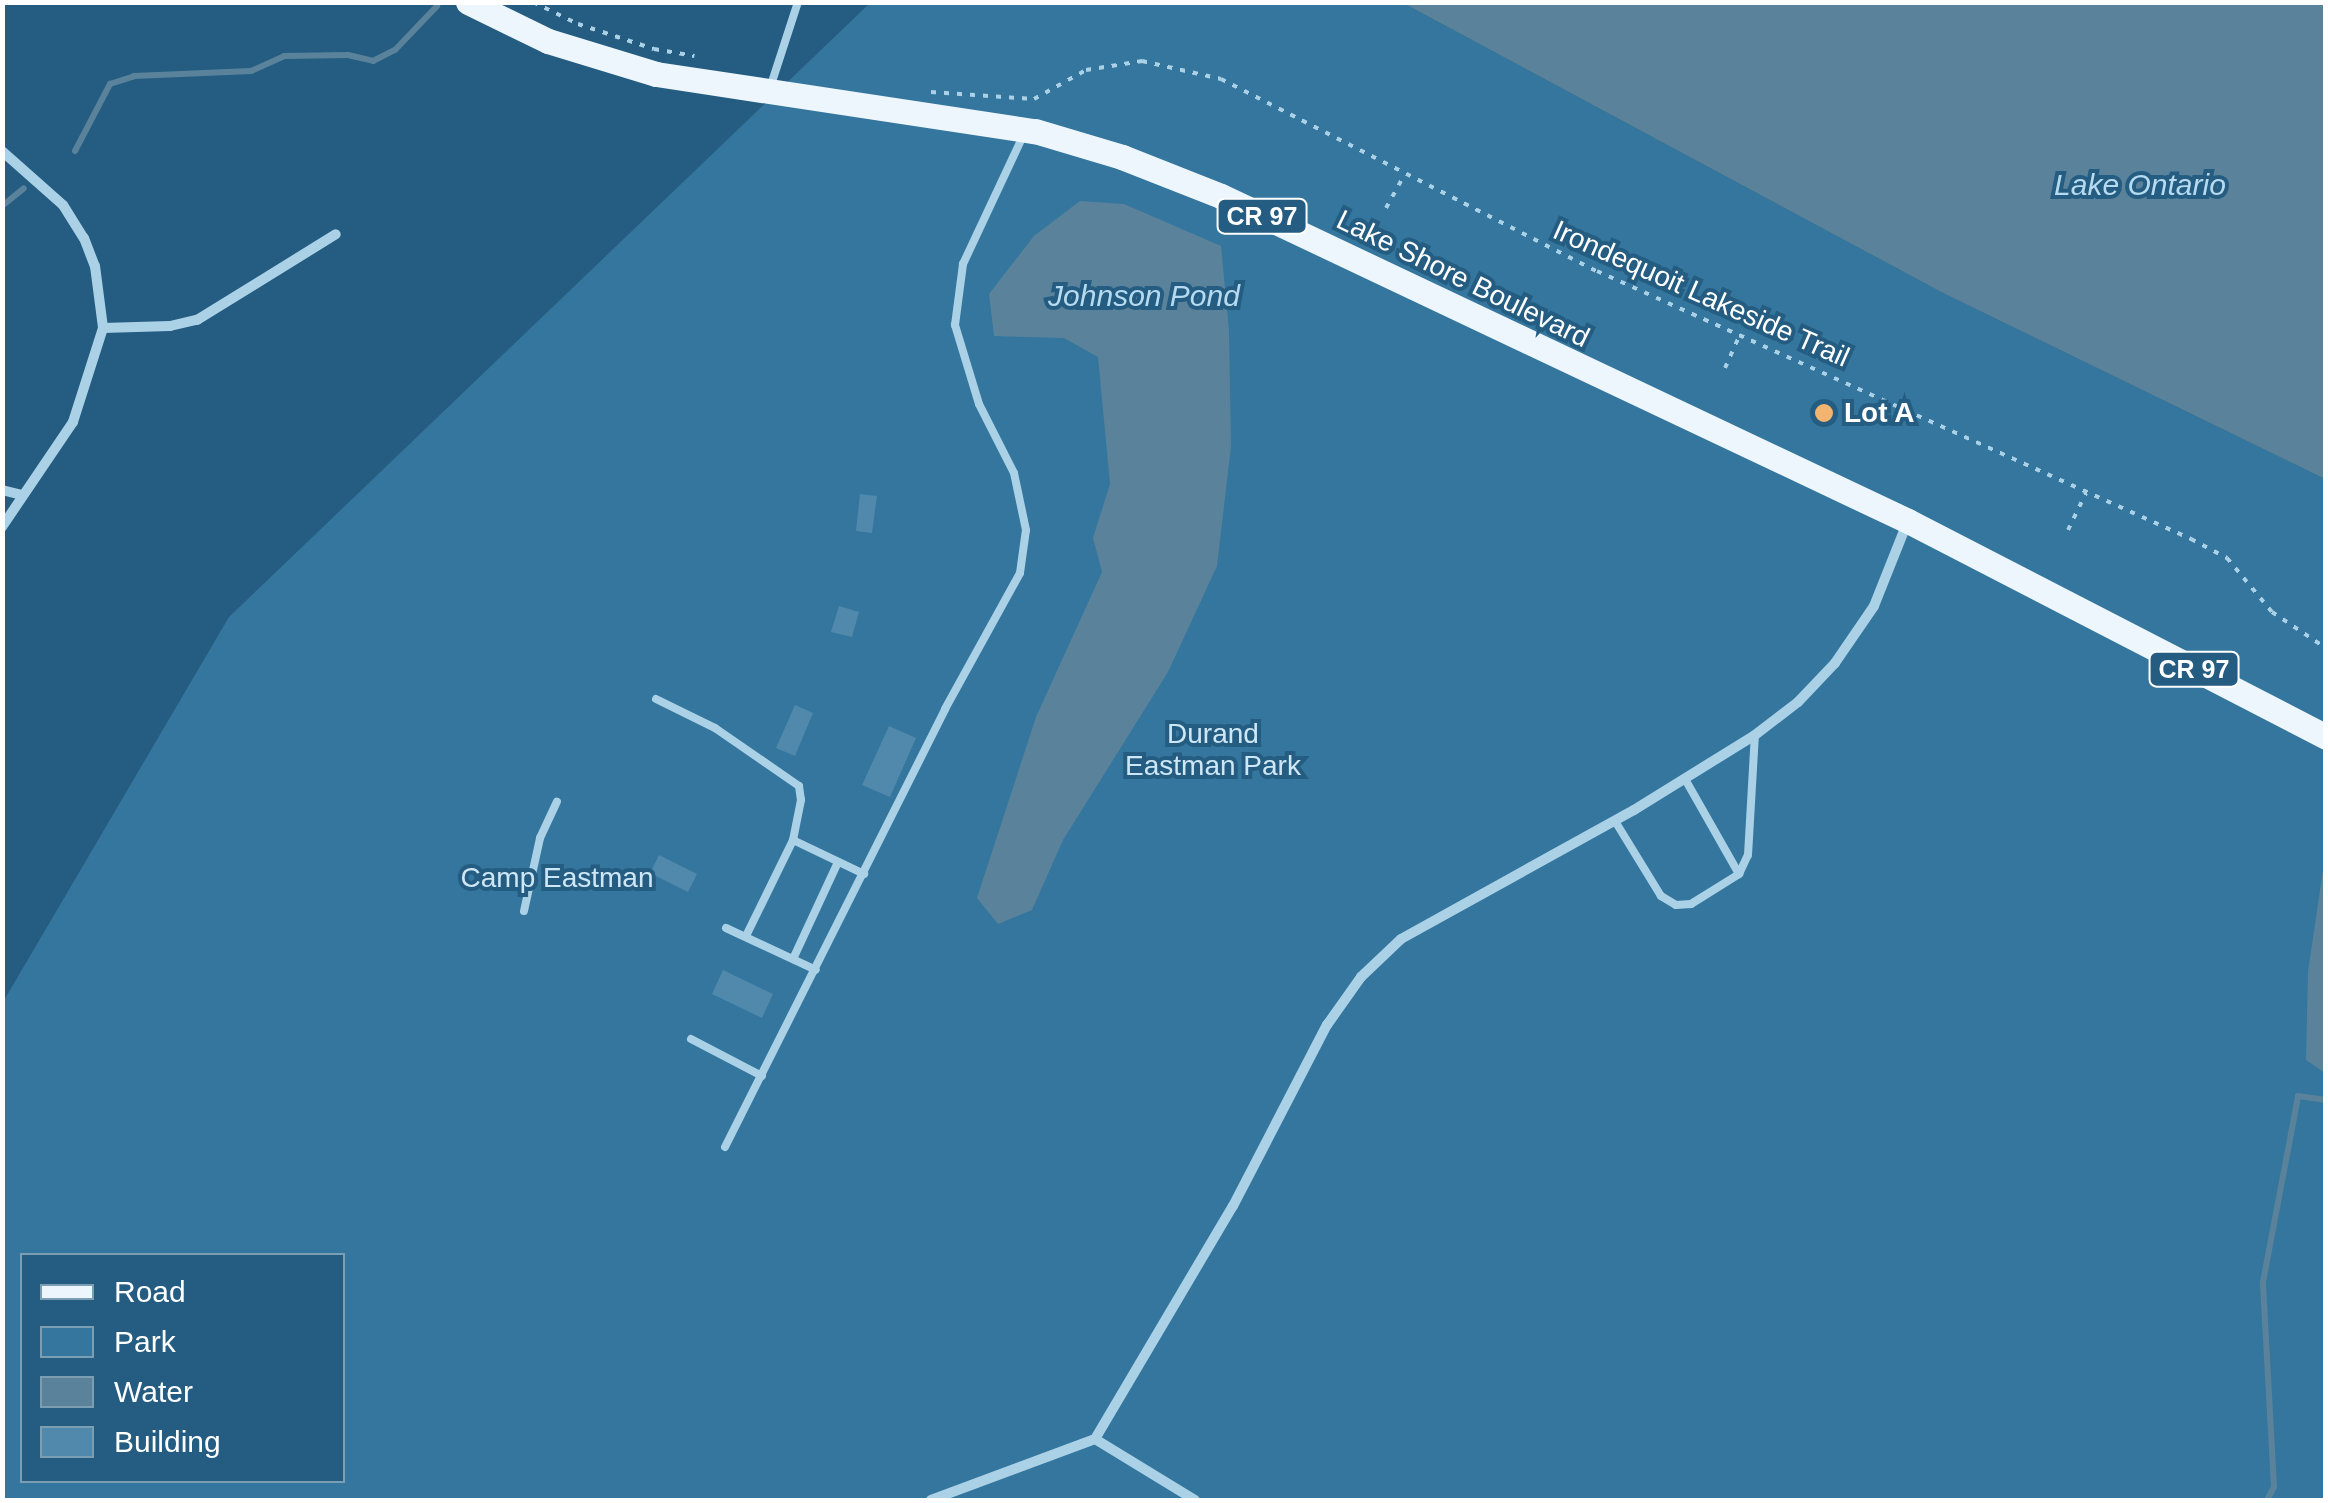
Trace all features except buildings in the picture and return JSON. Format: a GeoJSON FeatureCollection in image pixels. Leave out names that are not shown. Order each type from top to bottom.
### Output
{"type":"FeatureCollection","features":[{"type":"Feature","properties":{"kind":"main road","name":"Lake Shore Boulevard"},"geometry":{"type":"LineString","coordinates":[[468,2],[548,41],[656,74],[768,94],[1026,130],[1122,156],[1221,196],[1908,521],[2326,737]]}},
{"type":"Feature","properties":{"kind":"street"},"geometry":{"type":"LineString","coordinates":[[2,150],[63,205],[84,238],[95,266],[103,328],[72,422],[2,527]]}},
{"type":"Feature","properties":{"kind":"street"},"geometry":{"type":"LineString","coordinates":[[103,328],[170,326],[196,320],[336,234]]}},
{"type":"Feature","properties":{"kind":"street"},"geometry":{"type":"LineString","coordinates":[[2,490],[22,495]]}},
{"type":"Feature","properties":{"kind":"street"},"geometry":{"type":"LineString","coordinates":[[931,1500],[1096,1438],[1233,1206],[1326,1026],[1361,978],[1402,939],[1684,780],[1798,702],[1835,662],[1874,606],[1908,521]]}},
{"type":"Feature","properties":{"kind":"street"},"geometry":{"type":"LineString","coordinates":[[1096,1438],[1195,1500]]}},
{"type":"Feature","properties":{"kind":"lane"},"geometry":{"type":"LineString","coordinates":[[768,94],[798,2]]}},
{"type":"Feature","properties":{"kind":"lane"},"geometry":{"type":"LineString","coordinates":[[725,1147],[945,709],[1020,573],[1026,530],[1014,473],[979,404],[955,325],[964,264],[1026,130]]}},
{"type":"Feature","properties":{"kind":"lane"},"geometry":{"type":"LineString","coordinates":[[656,699],[715,728],[798,786],[801,800],[793,840],[746,936]]}},
{"type":"Feature","properties":{"kind":"lane"},"geometry":{"type":"LineString","coordinates":[[1615,821],[1661,896],[1676,905],[1691,904],[1739,874],[1748,855],[1755,735]]}},
{"type":"Feature","properties":{"kind":"lane"},"geometry":{"type":"LineString","coordinates":[[1684,780],[1739,874]]}},
{"type":"Feature","properties":{"kind":"lane"},"geometry":{"type":"LineString","coordinates":[[524,911],[540,838],[556,802]]}},
{"type":"Feature","properties":{"kind":"lane"},"geometry":{"type":"LineString","coordinates":[[793,840],[864,874]]}},
{"type":"Feature","properties":{"kind":"lane"},"geometry":{"type":"LineString","coordinates":[[794,960],[838,862]]}},
{"type":"Feature","properties":{"kind":"lane"},"geometry":{"type":"LineString","coordinates":[[726,928],[816,970]]}},
{"type":"Feature","properties":{"kind":"lane"},"geometry":{"type":"LineString","coordinates":[[691,1039],[762,1076]]}},
{"type":"Feature","properties":{"kind":"path","name":"Irondequoit Lakeside Trail"},"geometry":{"type":"LineString","coordinates":[[1034,99],[1086,70],[1142,61],[1221,79],[1404,176],[2227,558],[2272,612],[2326,648]]}},
{"type":"Feature","properties":{"kind":"path"},"geometry":{"type":"LineString","coordinates":[[1386,208],[1404,176]]}},
{"type":"Feature","properties":{"kind":"path"},"geometry":{"type":"LineString","coordinates":[[1725,368],[1740,335]]}},
{"type":"Feature","properties":{"kind":"path"},"geometry":{"type":"LineString","coordinates":[[2068,530],[2087,491]]}},
{"type":"Feature","properties":{"kind":"green space","name":"Durand Eastman Park"},"geometry":{"type":"Polygon","coordinates":[[[870,3],[1403,3],[1943,293],[2325,479],[2325,1500],[3,1500],[3,1002],[229,617],[870,3]]]}},
{"type":"Feature","properties":{"kind":"water","name":"Lake Ontario"},"geometry":{"type":"Polygon","coordinates":[[[1403,3],[2325,3],[2325,479],[1943,293],[1403,3]]]}},
{"type":"Feature","properties":{"kind":"water","name":"Johnson Pond"},"geometry":{"type":"Polygon","coordinates":[[[1080,201],[1124,204],[1221,246],[1229,331],[1231,446],[1217,566],[1168,672],[1063,840],[1032,910],[998,924],[977,898],[1036,717],[1102,572],[1093,538],[1110,484],[1098,357],[1064,338],[994,336],[989,294],[1034,236],[1080,201]]]}},
{"type":"Feature","properties":{"kind":"water"},"geometry":{"type":"Polygon","coordinates":[[[2325,856],[2326,1073],[2306,1060],[2308,972],[2325,856]]]}},
{"type":"Feature","properties":{"kind":"waterway"},"geometry":{"type":"LineString","coordinates":[[75,151],[110,84],[134,76],[251,71],[284,56],[348,55],[373,61],[395,50],[437,6]]}},
{"type":"Feature","properties":{"kind":"waterway"},"geometry":{"type":"LineString","coordinates":[[2,206],[24,188]]}},
{"type":"Feature","properties":{"kind":"waterway"},"geometry":{"type":"LineString","coordinates":[[2267,1500],[2274,1487],[2263,1282],[2298,1096],[2326,1100]]}},
{"type":"Feature","properties":{"kind":"place","name":"Lot A"},"geometry":{"type":"Point","coordinates":[1824,413]}},
{"type":"Feature","properties":{"kind":"park label","name":"Camp Eastman"},"geometry":{"type":"Point","coordinates":[557,878]}}]}
